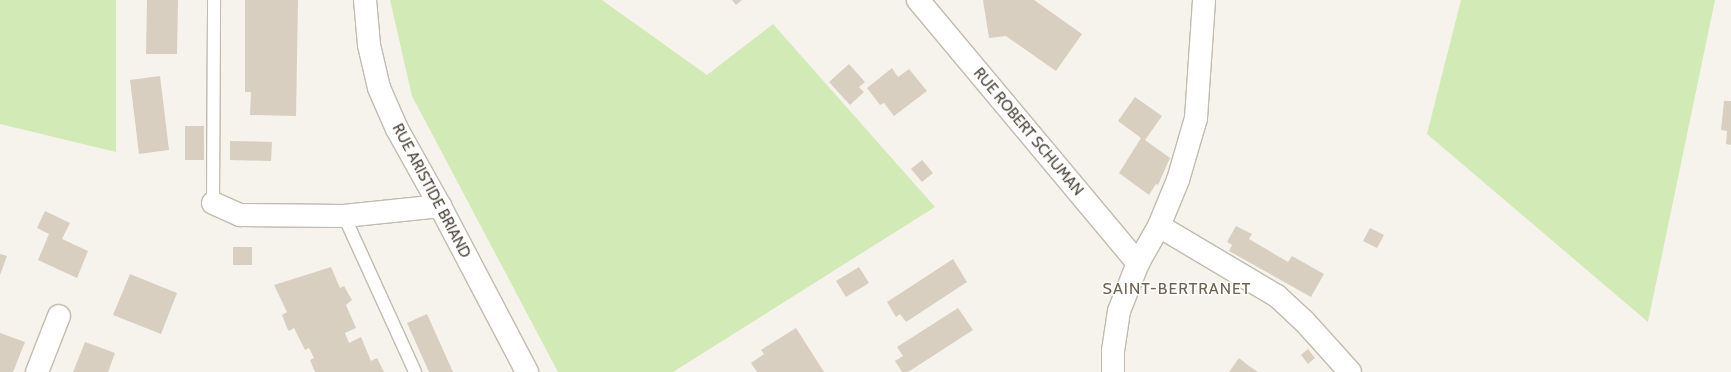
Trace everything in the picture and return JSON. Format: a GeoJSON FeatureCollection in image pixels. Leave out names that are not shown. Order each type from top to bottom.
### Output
{"type":"FeatureCollection","features":[{"type":"Feature","properties":{"kind":"street","name":"RUE ARISTIDE BRIAND"},"geometry":{"type":"LineString","coordinates":[[364,0],[369,45],[379,88],[397,129],[440,206],[527,372]]}},
{"type":"Feature","properties":{"kind":"street","name":"RUE ROBERT SCHUMAN"},"geometry":{"type":"LineString","coordinates":[[918,0],[1138,263]]}},
{"type":"Feature","properties":{"kind":"street"},"geometry":{"type":"LineString","coordinates":[[1113,372],[1113,351],[1119,311],[1138,263],[1159,226],[1178,180],[1196,118],[1204,0]]}},
{"type":"Feature","properties":{"kind":"street"},"geometry":{"type":"LineString","coordinates":[[213,203],[240,215],[344,216],[440,206]]}},
{"type":"Feature","properties":{"kind":"street"},"geometry":{"type":"LineString","coordinates":[[1159,226],[1277,296],[1305,322],[1350,372]]}},
{"type":"Feature","properties":{"kind":"street"},"geometry":{"type":"LineString","coordinates":[[37,372],[59,316]]}},
{"type":"Feature","properties":{"kind":"lane"},"geometry":{"type":"LineString","coordinates":[[213,203],[214,0]]}},
{"type":"Feature","properties":{"kind":"lane"},"geometry":{"type":"LineString","coordinates":[[344,216],[415,372]]}},
{"type":"Feature","properties":{"kind":"green space"},"geometry":{"type":"Polygon","coordinates":[[[0,0],[116,0],[116,152],[0,124],[0,0]]]}},
{"type":"Feature","properties":{"kind":"green space"},"geometry":{"type":"Polygon","coordinates":[[[390,0],[602,0],[707,75],[773,24],[935,207],[673,372],[558,372],[412,96],[390,0]]]}},
{"type":"Feature","properties":{"kind":"green space"},"geometry":{"type":"Polygon","coordinates":[[[1461,0],[1715,0],[1648,322],[1427,134],[1461,0]]]}},
{"type":"Feature","properties":{"kind":"building"},"geometry":{"type":"Polygon","coordinates":[[[147,0],[178,0],[177,54],[146,54],[147,0]]]}},
{"type":"Feature","properties":{"kind":"building"},"geometry":{"type":"Polygon","coordinates":[[[245,0],[298,0],[296,116],[250,115],[251,92],[245,92],[245,0]]]}},
{"type":"Feature","properties":{"kind":"building"},"geometry":{"type":"Polygon","coordinates":[[[732,0],[742,0],[736,5],[732,0]]]}},
{"type":"Feature","properties":{"kind":"building"},"geometry":{"type":"Polygon","coordinates":[[[983,0],[1034,0],[1082,34],[1056,71],[1006,36],[989,38],[983,0]]]}},
{"type":"Feature","properties":{"kind":"building"},"geometry":{"type":"Polygon","coordinates":[[[849,64],[865,82],[859,87],[864,92],[850,105],[829,82],[849,64]]]}},
{"type":"Feature","properties":{"kind":"building"},"geometry":{"type":"Polygon","coordinates":[[[892,68],[898,77],[909,69],[927,91],[894,116],[884,103],[880,105],[867,88],[892,68]]]}},
{"type":"Feature","properties":{"kind":"building"},"geometry":{"type":"Polygon","coordinates":[[[160,76],[169,150],[139,154],[130,80],[160,76]]]}},
{"type":"Feature","properties":{"kind":"building"},"geometry":{"type":"Polygon","coordinates":[[[1135,97],[1162,116],[1145,140],[1170,158],[1158,185],[1156,184],[1149,195],[1119,173],[1141,138],[1118,121],[1135,97]]]}},
{"type":"Feature","properties":{"kind":"building"},"geometry":{"type":"Polygon","coordinates":[[[1724,101],[1731,101],[1731,145],[1726,144],[1727,131],[1721,130],[1724,101]]]}},
{"type":"Feature","properties":{"kind":"building"},"geometry":{"type":"Polygon","coordinates":[[[185,126],[204,126],[204,160],[185,160],[185,126]]]}},
{"type":"Feature","properties":{"kind":"building"},"geometry":{"type":"Polygon","coordinates":[[[230,141],[272,142],[271,161],[230,160],[230,141]]]}},
{"type":"Feature","properties":{"kind":"building"},"geometry":{"type":"Polygon","coordinates":[[[922,160],[933,173],[922,182],[911,169],[922,160]]]}},
{"type":"Feature","properties":{"kind":"building"},"geometry":{"type":"Polygon","coordinates":[[[45,211],[70,223],[62,239],[88,251],[77,278],[38,260],[49,234],[37,228],[45,211]]]}},
{"type":"Feature","properties":{"kind":"building"},"geometry":{"type":"Polygon","coordinates":[[[1236,226],[1252,234],[1249,239],[1288,262],[1292,256],[1324,274],[1311,297],[1229,251],[1232,245],[1227,242],[1236,226]]]}},
{"type":"Feature","properties":{"kind":"building"},"geometry":{"type":"Polygon","coordinates":[[[1370,228],[1384,235],[1377,248],[1363,241],[1370,228]]]}},
{"type":"Feature","properties":{"kind":"building"},"geometry":{"type":"Polygon","coordinates":[[[233,247],[252,247],[252,265],[233,265],[233,247]]]}},
{"type":"Feature","properties":{"kind":"building"},"geometry":{"type":"Polygon","coordinates":[[[0,254],[7,256],[0,275],[0,254]]]}},
{"type":"Feature","properties":{"kind":"building"},"geometry":{"type":"Polygon","coordinates":[[[953,259],[967,282],[906,322],[900,314],[896,317],[887,302],[953,259]]]}},
{"type":"Feature","properties":{"kind":"building"},"geometry":{"type":"Polygon","coordinates":[[[331,267],[340,288],[344,286],[352,300],[346,305],[356,328],[345,333],[349,343],[361,337],[371,361],[377,358],[384,372],[315,372],[310,360],[314,358],[309,348],[305,350],[294,328],[289,331],[287,328],[282,315],[287,312],[274,285],[331,267]]]}},
{"type":"Feature","properties":{"kind":"building"},"geometry":{"type":"Polygon","coordinates":[[[859,267],[869,283],[846,297],[836,281],[859,267]]]}},
{"type":"Feature","properties":{"kind":"building"},"geometry":{"type":"Polygon","coordinates":[[[130,274],[177,293],[161,334],[113,315],[130,274]]]}},
{"type":"Feature","properties":{"kind":"building"},"geometry":{"type":"Polygon","coordinates":[[[958,308],[973,330],[908,372],[902,372],[895,361],[903,356],[897,347],[958,308]]]}},
{"type":"Feature","properties":{"kind":"building"},"geometry":{"type":"Polygon","coordinates":[[[427,314],[453,372],[429,372],[407,323],[427,314]]]}},
{"type":"Feature","properties":{"kind":"building"},"geometry":{"type":"Polygon","coordinates":[[[796,328],[824,372],[757,372],[751,363],[764,354],[761,350],[796,328]]]}},
{"type":"Feature","properties":{"kind":"building"},"geometry":{"type":"Polygon","coordinates":[[[0,333],[25,342],[13,372],[0,372],[0,333]]]}},
{"type":"Feature","properties":{"kind":"building"},"geometry":{"type":"Polygon","coordinates":[[[85,342],[115,353],[108,372],[73,372],[85,342]]]}},
{"type":"Feature","properties":{"kind":"building"},"geometry":{"type":"Polygon","coordinates":[[[1308,349],[1315,358],[1308,364],[1301,355],[1308,349]]]}},
{"type":"Feature","properties":{"kind":"building"},"geometry":{"type":"Polygon","coordinates":[[[1239,358],[1249,366],[1258,372],[1229,372],[1239,358]]]}},
{"type":"Feature","properties":{"kind":"district","name":"SAINT-BERTRANET"},"geometry":{"type":"Point","coordinates":[1177,289]}}]}
